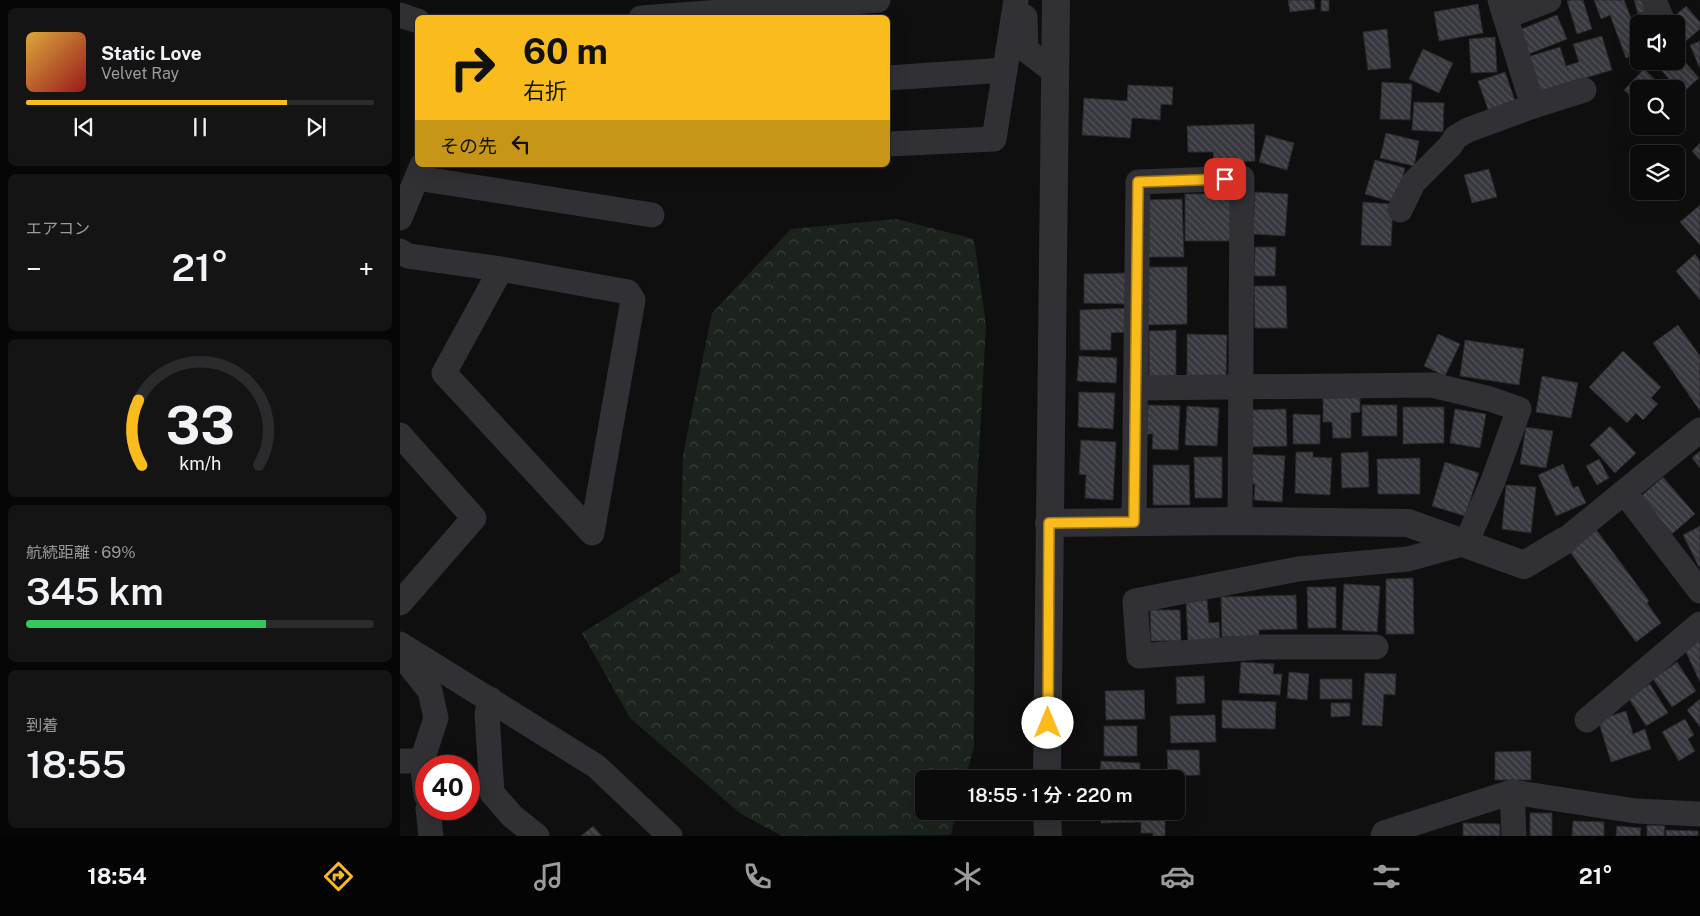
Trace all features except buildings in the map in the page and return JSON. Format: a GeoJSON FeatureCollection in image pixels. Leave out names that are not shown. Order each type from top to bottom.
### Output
{"type":"FeatureCollection","features":[{"type":"Feature","properties":{"kind":"street"},"geometry":{"type":"LineString","coordinates":[[680,15],[878,0]]}},
{"type":"Feature","properties":{"kind":"street"},"geometry":{"type":"LineString","coordinates":[[890,144],[994,139],[1016,0]]}},
{"type":"Feature","properties":{"kind":"street"},"geometry":{"type":"LineString","coordinates":[[1021,0],[1026,12],[1026,50],[1055,72]]}},
{"type":"Feature","properties":{"kind":"street"},"geometry":{"type":"LineString","coordinates":[[1047,770],[1056,0]]}},
{"type":"Feature","properties":{"kind":"street"},"geometry":{"type":"LineString","coordinates":[[1533,106],[1503,9],[1549,0]]}},
{"type":"Feature","properties":{"kind":"street"},"geometry":{"type":"LineString","coordinates":[[1654,0],[1660,15]]}},
{"type":"Feature","properties":{"kind":"street"},"geometry":{"type":"LineString","coordinates":[[400,15],[415,20]]}},
{"type":"Feature","properties":{"kind":"street"},"geometry":{"type":"LineString","coordinates":[[890,78],[1005,70]]}},
{"type":"Feature","properties":{"kind":"street"},"geometry":{"type":"LineString","coordinates":[[1400,210],[1413,183],[1450,146],[1456,137],[1468,130],[1533,106],[1584,90]]}},
{"type":"Feature","properties":{"kind":"street"},"geometry":{"type":"LineString","coordinates":[[400,218],[419,171],[652,215]]}},
{"type":"Feature","properties":{"kind":"street"},"geometry":{"type":"LineString","coordinates":[[1134,522],[1138,182],[1242,178],[1240,521]]}},
{"type":"Feature","properties":{"kind":"street"},"geometry":{"type":"LineString","coordinates":[[403,258],[501,269],[628,292],[633,300],[592,533],[444,373],[501,269]]}},
{"type":"Feature","properties":{"kind":"street"},"geometry":{"type":"LineString","coordinates":[[1136,388],[1432,385],[1490,399],[1519,409],[1493,481],[1466,543]]}},
{"type":"Feature","properties":{"kind":"street"},"geometry":{"type":"LineString","coordinates":[[1049,523],[1240,521],[1408,523],[1524,565],[1564,541],[1700,430]]}},
{"type":"Feature","properties":{"kind":"street"},"geometry":{"type":"LineString","coordinates":[[400,435],[474,518],[400,603]]}},
{"type":"Feature","properties":{"kind":"street"},"geometry":{"type":"LineString","coordinates":[[1624,492],[1700,591]]}},
{"type":"Feature","properties":{"kind":"street"},"geometry":{"type":"LineString","coordinates":[[1376,647],[1261,647],[1139,656],[1135,601],[1298,568],[1408,559],[1466,543]]}},
{"type":"Feature","properties":{"kind":"street"},"geometry":{"type":"LineString","coordinates":[[1587,720],[1700,624]]}},
{"type":"Feature","properties":{"kind":"street"},"geometry":{"type":"LineString","coordinates":[[400,644],[596,766],[670,836]]}},
{"type":"Feature","properties":{"kind":"street"},"geometry":{"type":"LineString","coordinates":[[400,653],[430,691],[436,718],[411,761]]}},
{"type":"Feature","properties":{"kind":"street"},"geometry":{"type":"LineString","coordinates":[[490,699],[487,714],[492,793],[512,816],[537,836]]}},
{"type":"Feature","properties":{"kind":"street"},"geometry":{"type":"LineString","coordinates":[[1512,792],[1514,836]]}},
{"type":"Feature","properties":{"kind":"street"},"geometry":{"type":"LineString","coordinates":[[1383,836],[1384,833],[1512,792],[1636,811],[1700,814]]}},
{"type":"Feature","properties":{"kind":"street"},"geometry":{"type":"LineString","coordinates":[[429,820],[431,836]]}},
{"type":"Feature","properties":{"kind":"street"},"geometry":{"type":"LineString","coordinates":[[1048,820],[1048,836]]}},
{"type":"Feature","properties":{"kind":"green space"},"geometry":{"type":"Polygon","coordinates":[[[896,219],[974,239],[986,325],[976,506],[974,747],[968,770],[915,770],[915,820],[955,820],[951,835],[782,836],[741,814],[630,718],[582,633],[680,572],[683,455],[712,313],[791,229],[896,219]]]}},
{"type":"Feature","properties":{"kind":"route"},"geometry":{"type":"LineString","coordinates":[[1048,723],[1049,523],[1134,522],[1138,182],[1225,179]]}}]}
